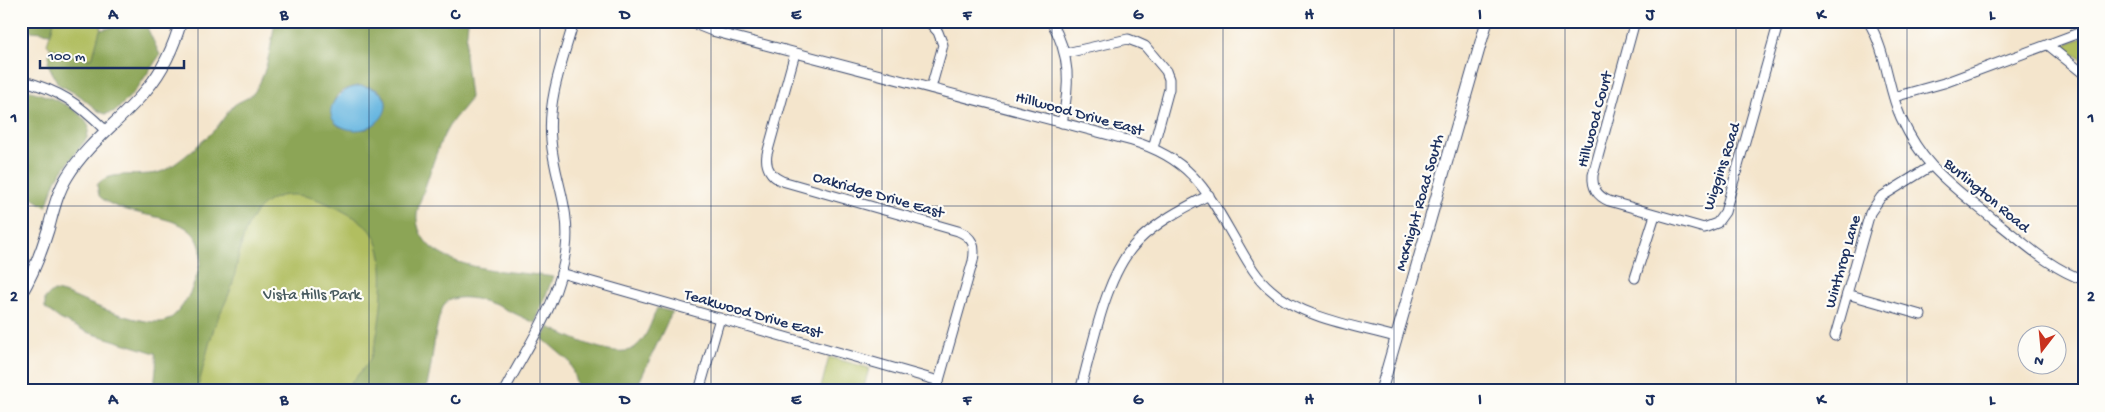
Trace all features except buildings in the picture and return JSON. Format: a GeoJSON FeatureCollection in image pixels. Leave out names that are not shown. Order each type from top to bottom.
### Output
{"type":"FeatureCollection","features":[{"type":"Feature","properties":{"kind":"street"},"geometry":{"type":"LineString","coordinates":[[21,294],[39,257],[61,188],[80,158],[140,98],[156,77],[169,54],[181,21]]}},
{"type":"Feature","properties":{"kind":"street"},"geometry":{"type":"LineString","coordinates":[[504,391],[542,324],[562,273],[567,248],[564,197],[552,149],[550,118],[555,89],[574,21]]}},
{"type":"Feature","properties":{"kind":"street","name":"Hillwood Drive East"},"geometry":{"type":"LineString","coordinates":[[687,21],[704,28],[1153,148],[1171,157],[1187,169],[1209,195],[1260,280],[1276,295],[1290,304],[1309,312],[1396,337]]}},
{"type":"Feature","properties":{"kind":"street"},"geometry":{"type":"LineString","coordinates":[[928,21],[938,32],[943,46],[931,88]]}},
{"type":"Feature","properties":{"kind":"street"},"geometry":{"type":"LineString","coordinates":[[1051,21],[1066,54],[1068,78],[1062,123]]}},
{"type":"Feature","properties":{"kind":"street","name":"McKnight Road South"},"geometry":{"type":"LineString","coordinates":[[1381,391],[1487,21]]}},
{"type":"Feature","properties":{"kind":"street","name":"Hillwood Court"},"geometry":{"type":"LineString","coordinates":[[1635,21],[1593,180],[1594,187],[1602,198],[1655,215]]}},
{"type":"Feature","properties":{"kind":"street","name":"Wiggins Road"},"geometry":{"type":"LineString","coordinates":[[1655,215],[1704,228],[1711,226],[1722,218],[1779,21]]}},
{"type":"Feature","properties":{"kind":"street","name":"Burlington Road"},"geometry":{"type":"LineString","coordinates":[[1868,21],[1880,45],[1901,118],[1913,140],[1932,166],[1950,184],[2047,262],[2071,276],[2084,280]]}},
{"type":"Feature","properties":{"kind":"street"},"geometry":{"type":"LineString","coordinates":[[1894,97],[1944,83],[2084,31]]}},
{"type":"Feature","properties":{"kind":"street"},"geometry":{"type":"LineString","coordinates":[[1066,54],[1128,39],[1145,46],[1166,71],[1169,80],[1169,89],[1153,148]]}},
{"type":"Feature","properties":{"kind":"street"},"geometry":{"type":"LineString","coordinates":[[2048,45],[2084,74]]}},
{"type":"Feature","properties":{"kind":"street","name":"Oakridge Drive East"},"geometry":{"type":"LineString","coordinates":[[796,53],[766,156],[768,167],[774,176],[782,180],[958,231],[968,236],[973,242],[975,251],[973,261],[939,381]]}},
{"type":"Feature","properties":{"kind":"street"},"geometry":{"type":"LineString","coordinates":[[21,80],[49,88],[66,97],[106,130]]}},
{"type":"Feature","properties":{"kind":"street","name":"Winthrop Lane"},"geometry":{"type":"LineString","coordinates":[[1835,336],[1866,224],[1875,206],[1890,191],[1932,166]]}},
{"type":"Feature","properties":{"kind":"street"},"geometry":{"type":"LineString","coordinates":[[1080,391],[1111,282],[1126,256],[1137,242],[1163,220],[1209,195]]}},
{"type":"Feature","properties":{"kind":"street"},"geometry":{"type":"LineString","coordinates":[[1635,278],[1655,215]]}},
{"type":"Feature","properties":{"kind":"street","name":"Teakwood Drive East"},"geometry":{"type":"LineString","coordinates":[[562,273],[939,381]]}},
{"type":"Feature","properties":{"kind":"street"},"geometry":{"type":"LineString","coordinates":[[1847,294],[1921,315]]}},
{"type":"Feature","properties":{"kind":"street"},"geometry":{"type":"LineString","coordinates":[[699,391],[720,318]]}},
{"type":"Feature","properties":{"kind":"street"},"geometry":{"type":"LineString","coordinates":[[936,391],[939,381]]}},
{"type":"Feature","properties":{"kind":"green space"},"geometry":{"type":"Polygon","coordinates":[[[21,21],[54,21],[51,33],[31,31],[21,26],[21,21]]]}},
{"type":"Feature","properties":{"kind":"green space"},"geometry":{"type":"Polygon","coordinates":[[[54,21],[103,21],[93,56],[89,59],[50,48],[47,44],[54,21]]]}},
{"type":"Feature","properties":{"kind":"green space"},"geometry":{"type":"Polygon","coordinates":[[[117,21],[144,21],[160,55],[136,90],[116,111],[105,114],[98,111],[80,96],[58,84],[48,64],[50,49],[89,59],[93,56],[100,30],[114,27],[117,21]]]}},
{"type":"Feature","properties":{"kind":"green space","name":"Vista Hills Park"},"geometry":{"type":"Polygon","coordinates":[[[275,21],[468,21],[465,54],[470,97],[449,126],[442,140],[417,212],[417,220],[423,238],[436,251],[453,260],[495,270],[553,277],[535,323],[504,308],[480,300],[457,298],[447,301],[442,309],[436,330],[425,391],[345,391],[369,361],[373,352],[381,308],[382,262],[373,234],[366,226],[341,210],[309,197],[287,195],[276,197],[266,203],[251,219],[243,237],[232,286],[216,323],[197,391],[155,391],[155,353],[87,332],[60,319],[45,308],[45,298],[54,291],[112,312],[151,322],[168,320],[176,314],[190,294],[199,270],[201,251],[196,238],[182,225],[132,212],[108,203],[99,196],[97,185],[102,180],[118,175],[160,172],[173,165],[198,145],[217,127],[233,106],[255,91],[266,66],[275,21]],[[357,86],[345,90],[338,95],[334,101],[332,117],[339,126],[367,129],[382,115],[386,101],[377,90],[357,86]]]}},
{"type":"Feature","properties":{"kind":"green space","name":"Vista Hills Park"},"geometry":{"type":"Polygon","coordinates":[[[285,21],[401,254],[447,285],[417,391],[186,391],[285,21]]]}},
{"type":"Feature","properties":{"kind":"green space"},"geometry":{"type":"Polygon","coordinates":[[[2084,37],[2084,61],[2061,46],[2084,37]]]}},
{"type":"Feature","properties":{"kind":"green space"},"geometry":{"type":"Polygon","coordinates":[[[21,88],[49,97],[69,107],[84,119],[89,127],[87,138],[57,178],[46,207],[21,190],[21,88]]]}},
{"type":"Feature","properties":{"kind":"green space"},"geometry":{"type":"Polygon","coordinates":[[[657,308],[672,312],[635,391],[584,391],[576,383],[570,362],[543,339],[549,327],[567,336],[604,349],[626,351],[634,348],[642,340],[657,308]]]}},
{"type":"Feature","properties":{"kind":"green space"},"geometry":{"type":"Polygon","coordinates":[[[829,357],[869,368],[863,391],[820,391],[829,357]]]}},
{"type":"Feature","properties":{"kind":"water"},"geometry":{"type":"Polygon","coordinates":[[[362,86],[376,90],[383,96],[386,104],[384,113],[379,120],[360,130],[348,129],[338,125],[332,119],[332,104],[344,92],[362,86]]]}}]}
